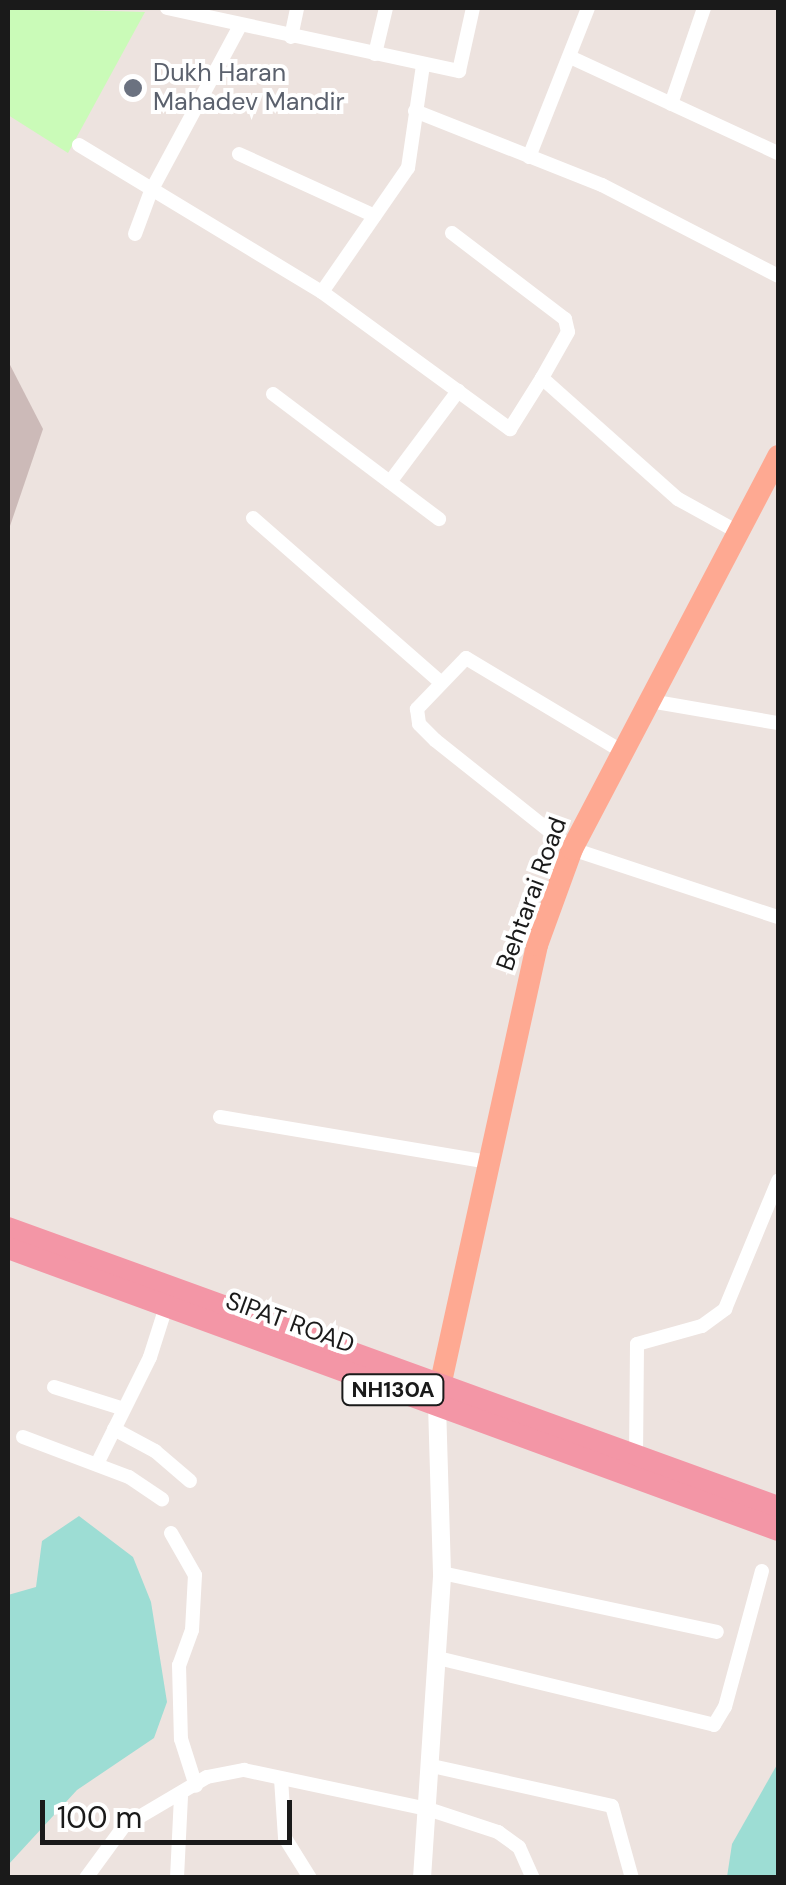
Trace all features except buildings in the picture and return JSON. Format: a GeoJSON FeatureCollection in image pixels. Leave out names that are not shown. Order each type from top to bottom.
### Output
{"type":"FeatureCollection","features":[{"type":"Feature","properties":{"kind":"highway","name":"SIPAT ROAD"},"geometry":{"type":"LineString","coordinates":[[8,1228],[778,1530]]}},
{"type":"Feature","properties":{"kind":"highway","name":"SIPAT ROAD"},"geometry":{"type":"LineString","coordinates":[[8,1248],[166,1307],[778,1507]]}},
{"type":"Feature","properties":{"kind":"main road","name":"Behtarai Road"},"geometry":{"type":"LineString","coordinates":[[438,1397],[537,945],[572,850],[778,456]]}},
{"type":"Feature","properties":{"kind":"street"},"geometry":{"type":"LineString","coordinates":[[167,8],[212,14],[240,26],[459,71],[473,8]]}},
{"type":"Feature","properties":{"kind":"street"},"geometry":{"type":"LineString","coordinates":[[291,37],[297,8]]}},
{"type":"Feature","properties":{"kind":"street"},"geometry":{"type":"LineString","coordinates":[[375,54],[386,8]]}},
{"type":"Feature","properties":{"kind":"street"},"geometry":{"type":"LineString","coordinates":[[528,156],[588,8]]}},
{"type":"Feature","properties":{"kind":"street"},"geometry":{"type":"LineString","coordinates":[[671,104],[704,8]]}},
{"type":"Feature","properties":{"kind":"street"},"geometry":{"type":"LineString","coordinates":[[135,234],[151,191],[240,26]]}},
{"type":"Feature","properties":{"kind":"street"},"geometry":{"type":"LineString","coordinates":[[570,57],[778,153]]}},
{"type":"Feature","properties":{"kind":"street"},"geometry":{"type":"LineString","coordinates":[[322,292],[408,168],[423,64]]}},
{"type":"Feature","properties":{"kind":"street"},"geometry":{"type":"LineString","coordinates":[[415,111],[602,185],[778,276]]}},
{"type":"Feature","properties":{"kind":"street"},"geometry":{"type":"LineString","coordinates":[[79,145],[322,292],[510,429],[568,332],[565,319],[452,234]]}},
{"type":"Feature","properties":{"kind":"street"},"geometry":{"type":"LineString","coordinates":[[239,154],[375,216]]}},
{"type":"Feature","properties":{"kind":"street"},"geometry":{"type":"LineString","coordinates":[[542,378],[678,498],[738,532]]}},
{"type":"Feature","properties":{"kind":"street"},"geometry":{"type":"LineString","coordinates":[[390,482],[458,391]]}},
{"type":"Feature","properties":{"kind":"street"},"geometry":{"type":"LineString","coordinates":[[273,394],[439,518]]}},
{"type":"Feature","properties":{"kind":"street"},"geometry":{"type":"LineString","coordinates":[[253,518],[439,680]]}},
{"type":"Feature","properties":{"kind":"street"},"geometry":{"type":"LineString","coordinates":[[623,752],[474,660],[458,661],[418,709],[419,724],[572,850],[778,917]]}},
{"type":"Feature","properties":{"kind":"street"},"geometry":{"type":"LineString","coordinates":[[650,702],[778,723]]}},
{"type":"Feature","properties":{"kind":"street"},"geometry":{"type":"LineString","coordinates":[[220,1117],[489,1162]]}},
{"type":"Feature","properties":{"kind":"street"},"geometry":{"type":"LineString","coordinates":[[636,1459],[638,1344],[702,1326],[725,1309],[778,1180]]}},
{"type":"Feature","properties":{"kind":"street"},"geometry":{"type":"LineString","coordinates":[[97,1464],[166,1307]]}},
{"type":"Feature","properties":{"kind":"street"},"geometry":{"type":"LineString","coordinates":[[54,1387],[124,1409]]}},
{"type":"Feature","properties":{"kind":"street"},"geometry":{"type":"LineString","coordinates":[[422,1878],[442,1572],[438,1397]]}},
{"type":"Feature","properties":{"kind":"street"},"geometry":{"type":"LineString","coordinates":[[114,1429],[190,1481]]}},
{"type":"Feature","properties":{"kind":"street"},"geometry":{"type":"LineString","coordinates":[[23,1437],[97,1464],[162,1499]]}},
{"type":"Feature","properties":{"kind":"street"},"geometry":{"type":"LineString","coordinates":[[171,1533],[195,1574],[192,1630],[180,1666],[181,1739],[196,1786]]}},
{"type":"Feature","properties":{"kind":"street"},"geometry":{"type":"LineString","coordinates":[[438,1658],[714,1725],[725,1707],[762,1571]]}},
{"type":"Feature","properties":{"kind":"street"},"geometry":{"type":"LineString","coordinates":[[442,1572],[718,1632]]}},
{"type":"Feature","properties":{"kind":"street"},"geometry":{"type":"LineString","coordinates":[[432,1766],[612,1806],[632,1878]]}},
{"type":"Feature","properties":{"kind":"street"},"geometry":{"type":"LineString","coordinates":[[86,1878],[124,1826],[196,1786],[244,1770],[428,1809],[510,1839],[533,1878]]}},
{"type":"Feature","properties":{"kind":"street"},"geometry":{"type":"LineString","coordinates":[[281,1779],[285,1838],[310,1878]]}},
{"type":"Feature","properties":{"kind":"street"},"geometry":{"type":"LineString","coordinates":[[177,1878],[181,1797]]}},
{"type":"Feature","properties":{"kind":"green space"},"geometry":{"type":"Polygon","coordinates":[[[8,8],[145,12],[68,153],[8,115],[8,8]]]}},
{"type":"Feature","properties":{"kind":"water"},"geometry":{"type":"Polygon","coordinates":[[[79,1516],[133,1557],[151,1602],[167,1702],[154,1738],[77,1790],[8,1865],[8,1595],[36,1587],[42,1541],[79,1516]]]}},
{"type":"Feature","properties":{"kind":"water"},"geometry":{"type":"Polygon","coordinates":[[[778,1763],[778,1877],[727,1877],[732,1844],[778,1763]]]}},
{"type":"Feature","properties":{"kind":"place","name":"Dukh Haran Mahadev Mandir"},"geometry":{"type":"Point","coordinates":[133,88]}}]}
